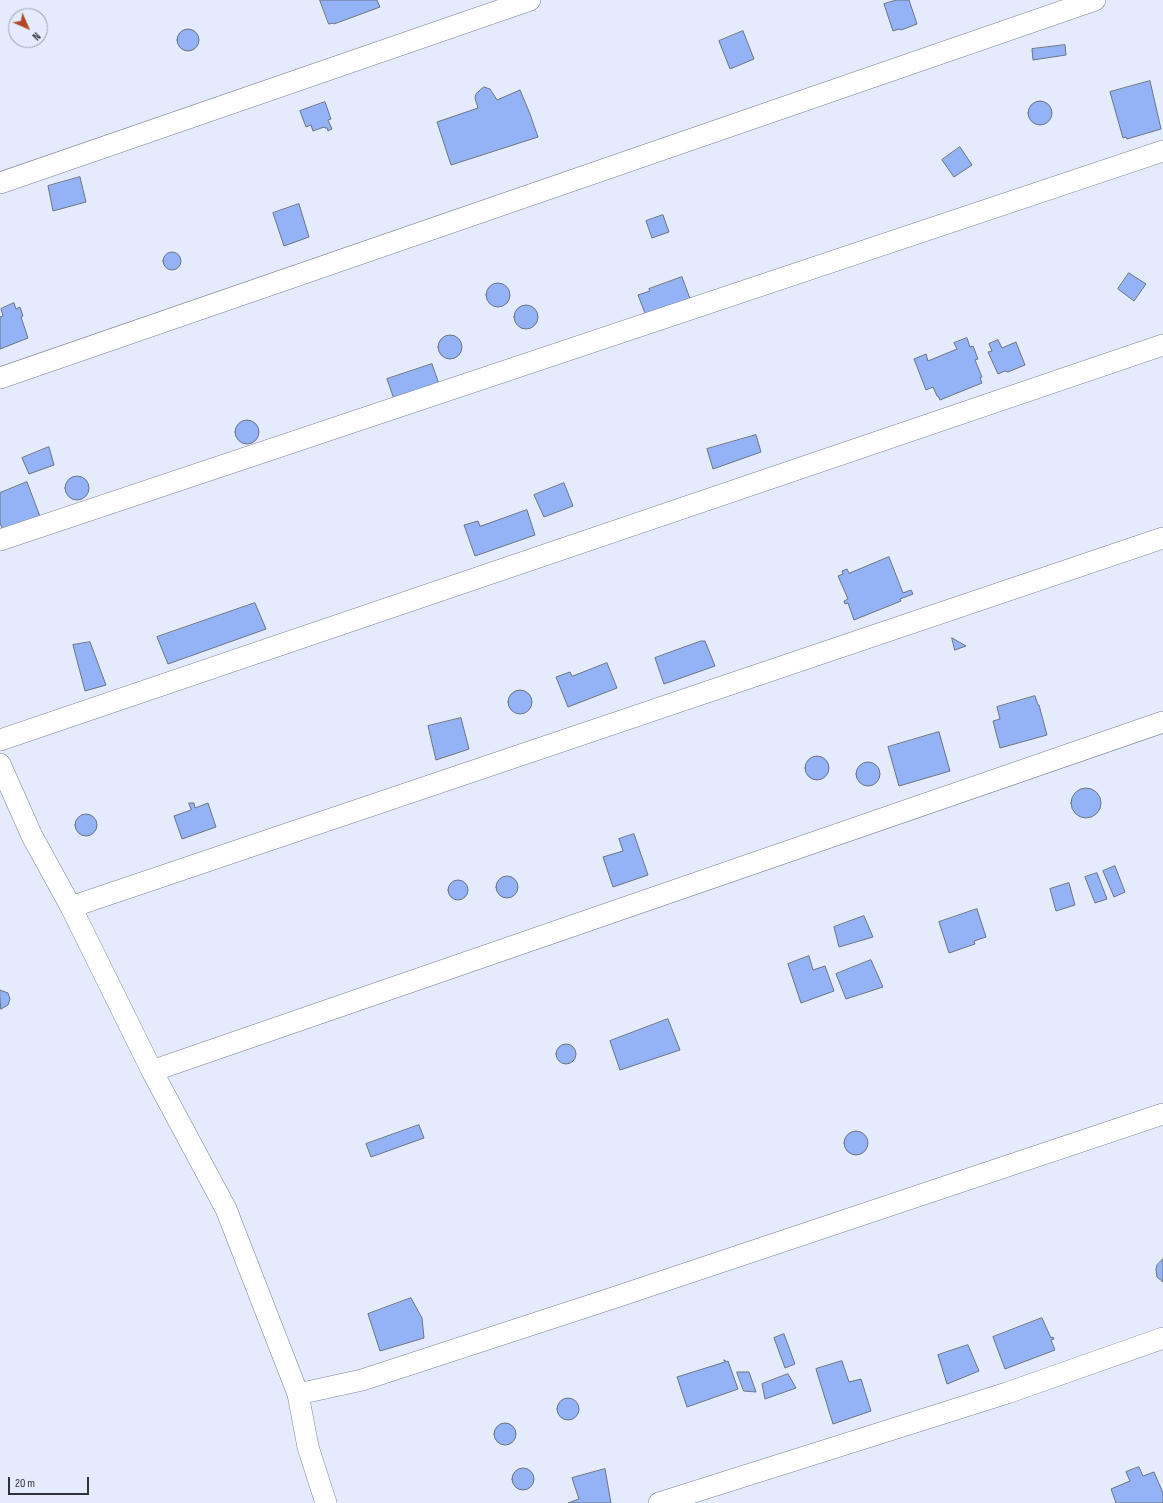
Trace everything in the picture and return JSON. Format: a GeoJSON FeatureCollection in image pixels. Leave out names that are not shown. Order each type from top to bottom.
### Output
{"type":"FeatureCollection","features":[{"type":"Feature","properties":{"kind":"street"},"geometry":{"type":"LineString","coordinates":[[0,183],[530,0]]}},
{"type":"Feature","properties":{"kind":"street"},"geometry":{"type":"LineString","coordinates":[[0,378],[1096,0]]}},
{"type":"Feature","properties":{"kind":"street"},"geometry":{"type":"LineString","coordinates":[[0,540],[1163,151]]}},
{"type":"Feature","properties":{"kind":"street"},"geometry":{"type":"LineString","coordinates":[[0,740],[1163,345]]}},
{"type":"Feature","properties":{"kind":"street"},"geometry":{"type":"LineString","coordinates":[[71,907],[1163,538]]}},
{"type":"Feature","properties":{"kind":"street"},"geometry":{"type":"LineString","coordinates":[[152,1071],[1163,722]]}},
{"type":"Feature","properties":{"kind":"street"},"geometry":{"type":"LineString","coordinates":[[0,764],[32,836],[71,907],[152,1071],[226,1209],[298,1394],[308,1447],[326,1503]]}},
{"type":"Feature","properties":{"kind":"street"},"geometry":{"type":"LineString","coordinates":[[298,1394],[370,1378],[609,1300],[1163,1114]]}},
{"type":"Feature","properties":{"kind":"street"},"geometry":{"type":"LineString","coordinates":[[659,1503],[1007,1393],[1163,1338]]}},
{"type":"Feature","properties":{"kind":"building"},"geometry":{"type":"Polygon","coordinates":[[[320,0],[377,0],[380,7],[334,24],[329,24],[320,0]]]}},
{"type":"Feature","properties":{"kind":"building"},"geometry":{"type":"Polygon","coordinates":[[[897,0],[909,0],[917,24],[901,30],[899,29],[893,31],[884,4],[897,0]]]}},
{"type":"Feature","properties":{"kind":"building"},"geometry":{"type":"Polygon","coordinates":[[[188,29],[196,32],[199,40],[196,48],[188,51],[180,48],[177,40],[180,32],[188,29]]]}},
{"type":"Feature","properties":{"kind":"building"},"geometry":{"type":"Polygon","coordinates":[[[743,31],[754,59],[730,69],[719,41],[743,31]]]}},
{"type":"Feature","properties":{"kind":"building"},"geometry":{"type":"Polygon","coordinates":[[[1065,45],[1066,55],[1033,60],[1032,49],[1065,45]]]}},
{"type":"Feature","properties":{"kind":"building"},"geometry":{"type":"Polygon","coordinates":[[[1150,81],[1161,129],[1127,139],[1126,137],[1123,138],[1110,92],[1150,81]]]}},
{"type":"Feature","properties":{"kind":"building"},"geometry":{"type":"Polygon","coordinates":[[[484,87],[490,89],[497,100],[520,90],[538,137],[451,165],[437,122],[478,108],[475,98],[476,94],[484,87]]]}},
{"type":"Feature","properties":{"kind":"building"},"geometry":{"type":"Polygon","coordinates":[[[1040,101],[1049,104],[1052,113],[1049,122],[1040,125],[1031,122],[1028,113],[1031,104],[1040,101]]]}},
{"type":"Feature","properties":{"kind":"building"},"geometry":{"type":"Polygon","coordinates":[[[325,102],[331,119],[328,120],[332,129],[328,131],[327,128],[324,127],[313,131],[311,125],[306,127],[300,111],[325,102]]]}},
{"type":"Feature","properties":{"kind":"building"},"geometry":{"type":"Polygon","coordinates":[[[960,147],[972,165],[954,177],[942,160],[960,147]]]}},
{"type":"Feature","properties":{"kind":"building"},"geometry":{"type":"Polygon","coordinates":[[[80,177],[86,202],[53,211],[48,186],[80,177]]]}},
{"type":"Feature","properties":{"kind":"building"},"geometry":{"type":"Polygon","coordinates":[[[299,204],[309,237],[284,246],[273,213],[299,204]]]}},
{"type":"Feature","properties":{"kind":"building"},"geometry":{"type":"Polygon","coordinates":[[[663,215],[669,232],[652,238],[646,221],[663,215]]]}},
{"type":"Feature","properties":{"kind":"building"},"geometry":{"type":"Polygon","coordinates":[[[172,252],[178,255],[181,261],[178,267],[172,270],[166,267],[163,261],[166,255],[172,252]]]}},
{"type":"Feature","properties":{"kind":"building"},"geometry":{"type":"Polygon","coordinates":[[[1129,273],[1146,284],[1134,301],[1118,289],[1129,273]]]}},
{"type":"Feature","properties":{"kind":"building"},"geometry":{"type":"Polygon","coordinates":[[[682,277],[692,304],[648,321],[638,295],[650,291],[649,289],[682,277]]]}},
{"type":"Feature","properties":{"kind":"building"},"geometry":{"type":"Polygon","coordinates":[[[498,283],[507,286],[510,295],[507,304],[498,307],[489,304],[486,295],[489,286],[498,283]]]}},
{"type":"Feature","properties":{"kind":"building"},"geometry":{"type":"Polygon","coordinates":[[[14,303],[16,309],[20,307],[23,316],[21,317],[28,338],[0,349],[0,317],[3,316],[1,309],[14,303]]]}},
{"type":"Feature","properties":{"kind":"building"},"geometry":{"type":"Polygon","coordinates":[[[526,305],[535,308],[538,317],[535,326],[526,329],[517,326],[514,317],[517,308],[526,305]]]}},
{"type":"Feature","properties":{"kind":"building"},"geometry":{"type":"Polygon","coordinates":[[[450,335],[459,338],[462,347],[459,356],[450,359],[441,356],[438,347],[441,338],[450,335]]]}},
{"type":"Feature","properties":{"kind":"building"},"geometry":{"type":"Polygon","coordinates":[[[967,338],[970,347],[973,346],[978,359],[975,360],[982,377],[980,378],[982,383],[940,400],[933,387],[926,390],[914,359],[926,354],[928,361],[957,349],[954,343],[967,338]]]}},
{"type":"Feature","properties":{"kind":"building"},"geometry":{"type":"Polygon","coordinates":[[[998,340],[1002,348],[1016,342],[1025,365],[1008,372],[1005,371],[998,374],[988,352],[992,351],[989,344],[998,340]]]}},
{"type":"Feature","properties":{"kind":"building"},"geometry":{"type":"Polygon","coordinates":[[[432,364],[439,384],[394,399],[387,379],[432,364]]]}},
{"type":"Feature","properties":{"kind":"building"},"geometry":{"type":"Polygon","coordinates":[[[247,420],[252,421],[258,427],[258,437],[252,443],[247,444],[242,443],[236,437],[235,432],[236,427],[242,421],[247,420]]]}},
{"type":"Feature","properties":{"kind":"building"},"geometry":{"type":"Polygon","coordinates":[[[756,435],[761,452],[713,469],[707,449],[756,435]]]}},
{"type":"Feature","properties":{"kind":"building"},"geometry":{"type":"Polygon","coordinates":[[[49,447],[54,465],[29,474],[22,458],[49,447]]]}},
{"type":"Feature","properties":{"kind":"building"},"geometry":{"type":"Polygon","coordinates":[[[77,476],[82,477],[88,483],[88,493],[82,499],[77,500],[72,499],[66,493],[65,488],[66,483],[72,477],[77,476]]]}},
{"type":"Feature","properties":{"kind":"building"},"geometry":{"type":"Polygon","coordinates":[[[27,482],[41,519],[4,533],[0,523],[0,493],[27,482]]]}},
{"type":"Feature","properties":{"kind":"building"},"geometry":{"type":"Polygon","coordinates":[[[564,483],[573,506],[544,517],[534,495],[564,483]]]}},
{"type":"Feature","properties":{"kind":"building"},"geometry":{"type":"Polygon","coordinates":[[[527,510],[535,535],[475,556],[464,525],[478,521],[480,526],[527,510]]]}},
{"type":"Feature","properties":{"kind":"building"},"geometry":{"type":"Polygon","coordinates":[[[889,557],[903,593],[911,590],[913,594],[900,599],[901,601],[854,620],[848,603],[845,604],[844,601],[848,599],[838,576],[843,574],[842,571],[847,569],[849,573],[889,557]]]}},
{"type":"Feature","properties":{"kind":"building"},"geometry":{"type":"Polygon","coordinates":[[[255,603],[266,629],[168,664],[157,637],[255,603]]]}},
{"type":"Feature","properties":{"kind":"building"},"geometry":{"type":"Polygon","coordinates":[[[952,638],[966,646],[955,650],[952,638]]]}},
{"type":"Feature","properties":{"kind":"building"},"geometry":{"type":"Polygon","coordinates":[[[701,641],[705,641],[715,666],[664,684],[655,658],[701,641]]]}},
{"type":"Feature","properties":{"kind":"building"},"geometry":{"type":"Polygon","coordinates":[[[90,642],[106,685],[85,691],[73,645],[90,642]]]}},
{"type":"Feature","properties":{"kind":"building"},"geometry":{"type":"Polygon","coordinates":[[[607,663],[617,688],[568,707],[556,677],[570,672],[572,676],[607,663]]]}},
{"type":"Feature","properties":{"kind":"building"},"geometry":{"type":"Polygon","coordinates":[[[520,690],[529,693],[532,702],[529,711],[520,714],[511,711],[508,702],[511,693],[520,690]]]}},
{"type":"Feature","properties":{"kind":"building"},"geometry":{"type":"Polygon","coordinates":[[[1035,696],[1047,735],[1000,748],[993,721],[1000,719],[997,707],[1035,696]]]}},
{"type":"Feature","properties":{"kind":"building"},"geometry":{"type":"Polygon","coordinates":[[[461,718],[469,749],[436,760],[428,726],[461,718]]]}},
{"type":"Feature","properties":{"kind":"building"},"geometry":{"type":"Polygon","coordinates":[[[939,732],[950,771],[899,786],[888,747],[939,732]]]}},
{"type":"Feature","properties":{"kind":"building"},"geometry":{"type":"Polygon","coordinates":[[[817,756],[826,759],[829,768],[826,777],[817,780],[808,777],[805,768],[808,759],[817,756]]]}},
{"type":"Feature","properties":{"kind":"building"},"geometry":{"type":"Polygon","coordinates":[[[868,762],[877,765],[880,774],[877,783],[868,786],[859,783],[856,774],[859,765],[868,762]]]}},
{"type":"Feature","properties":{"kind":"building"},"geometry":{"type":"Polygon","coordinates":[[[1086,788],[1097,792],[1101,803],[1097,814],[1086,818],[1075,814],[1071,803],[1075,792],[1086,788]]]}},
{"type":"Feature","properties":{"kind":"building"},"geometry":{"type":"Polygon","coordinates":[[[189,803],[194,803],[195,808],[208,803],[216,827],[182,839],[174,816],[191,810],[189,803]]]}},
{"type":"Feature","properties":{"kind":"building"},"geometry":{"type":"Polygon","coordinates":[[[86,814],[94,817],[97,825],[94,833],[86,836],[78,833],[75,825],[78,817],[86,814]]]}},
{"type":"Feature","properties":{"kind":"building"},"geometry":{"type":"Polygon","coordinates":[[[634,834],[648,875],[613,887],[603,857],[623,851],[619,839],[634,834]]]}},
{"type":"Feature","properties":{"kind":"building"},"geometry":{"type":"Polygon","coordinates":[[[1115,866],[1125,892],[1114,897],[1103,871],[1115,866]]]}},
{"type":"Feature","properties":{"kind":"building"},"geometry":{"type":"Polygon","coordinates":[[[1097,873],[1107,899],[1095,903],[1085,877],[1097,873]]]}},
{"type":"Feature","properties":{"kind":"building"},"geometry":{"type":"Polygon","coordinates":[[[507,876],[515,879],[518,887],[515,895],[507,898],[499,895],[496,887],[499,879],[507,876]]]}},
{"type":"Feature","properties":{"kind":"building"},"geometry":{"type":"Polygon","coordinates":[[[458,880],[465,883],[468,890],[465,897],[458,900],[451,897],[448,890],[451,883],[458,880]]]}},
{"type":"Feature","properties":{"kind":"building"},"geometry":{"type":"Polygon","coordinates":[[[1069,883],[1075,905],[1056,911],[1050,889],[1069,883]]]}},
{"type":"Feature","properties":{"kind":"building"},"geometry":{"type":"Polygon","coordinates":[[[977,909],[986,937],[974,941],[975,944],[949,953],[939,922],[977,909]]]}},
{"type":"Feature","properties":{"kind":"building"},"geometry":{"type":"Polygon","coordinates":[[[864,916],[873,937],[839,947],[834,927],[864,916]]]}},
{"type":"Feature","properties":{"kind":"building"},"geometry":{"type":"Polygon","coordinates":[[[809,956],[813,970],[825,966],[834,991],[801,1003],[788,964],[809,956]]]}},
{"type":"Feature","properties":{"kind":"building"},"geometry":{"type":"Polygon","coordinates":[[[871,960],[883,987],[846,999],[836,974],[871,960]]]}},
{"type":"Feature","properties":{"kind":"building"},"geometry":{"type":"Polygon","coordinates":[[[0,990],[8,993],[10,999],[8,1005],[1,1009],[0,990]]]}},
{"type":"Feature","properties":{"kind":"building"},"geometry":{"type":"Polygon","coordinates":[[[668,1019],[680,1050],[620,1070],[610,1041],[668,1019]]]}},
{"type":"Feature","properties":{"kind":"building"},"geometry":{"type":"Polygon","coordinates":[[[562,1044],[570,1044],[576,1050],[576,1058],[570,1064],[562,1064],[556,1058],[556,1050],[562,1044]]]}},
{"type":"Feature","properties":{"kind":"building"},"geometry":{"type":"Polygon","coordinates":[[[419,1125],[424,1138],[371,1157],[366,1144],[419,1125]]]}},
{"type":"Feature","properties":{"kind":"building"},"geometry":{"type":"Polygon","coordinates":[[[856,1131],[865,1134],[868,1143],[865,1152],[856,1155],[847,1152],[844,1143],[847,1134],[856,1131]]]}},
{"type":"Feature","properties":{"kind":"building"},"geometry":{"type":"Polygon","coordinates":[[[1163,1259],[1163,1282],[1157,1277],[1156,1269],[1157,1265],[1163,1259]]]}},
{"type":"Feature","properties":{"kind":"building"},"geometry":{"type":"Polygon","coordinates":[[[411,1298],[422,1318],[424,1338],[380,1351],[368,1314],[411,1298]]]}},
{"type":"Feature","properties":{"kind":"building"},"geometry":{"type":"Polygon","coordinates":[[[1042,1318],[1051,1338],[1053,1337],[1054,1339],[1051,1340],[1055,1350],[1005,1369],[993,1337],[1042,1318]]]}},
{"type":"Feature","properties":{"kind":"building"},"geometry":{"type":"Polygon","coordinates":[[[784,1334],[795,1364],[785,1368],[774,1338],[784,1334]]]}},
{"type":"Feature","properties":{"kind":"building"},"geometry":{"type":"Polygon","coordinates":[[[968,1345],[979,1371],[947,1384],[938,1355],[968,1345]]]}},
{"type":"Feature","properties":{"kind":"building"},"geometry":{"type":"Polygon","coordinates":[[[724,1360],[726,1362],[728,1361],[738,1389],[687,1407],[677,1377],[725,1362],[724,1360]]]}},
{"type":"Feature","properties":{"kind":"building"},"geometry":{"type":"Polygon","coordinates":[[[842,1361],[849,1382],[861,1379],[871,1411],[833,1424],[816,1369],[842,1361]]]}},
{"type":"Feature","properties":{"kind":"building"},"geometry":{"type":"Polygon","coordinates":[[[737,1372],[749,1372],[756,1392],[744,1391],[737,1372]]]}},
{"type":"Feature","properties":{"kind":"building"},"geometry":{"type":"Polygon","coordinates":[[[788,1374],[796,1388],[765,1399],[762,1384],[788,1374]]]}},
{"type":"Feature","properties":{"kind":"building"},"geometry":{"type":"Polygon","coordinates":[[[568,1398],[576,1401],[579,1409],[576,1417],[568,1420],[560,1417],[557,1409],[560,1401],[568,1398]]]}},
{"type":"Feature","properties":{"kind":"building"},"geometry":{"type":"Polygon","coordinates":[[[505,1423],[513,1426],[516,1434],[513,1442],[505,1445],[497,1442],[494,1434],[497,1426],[505,1423]]]}},
{"type":"Feature","properties":{"kind":"building"},"geometry":{"type":"Polygon","coordinates":[[[1139,1467],[1143,1476],[1154,1472],[1163,1493],[1163,1503],[1116,1503],[1111,1489],[1130,1481],[1126,1472],[1139,1467]]]}},
{"type":"Feature","properties":{"kind":"building"},"geometry":{"type":"Polygon","coordinates":[[[523,1468],[531,1471],[534,1479],[531,1487],[523,1490],[515,1487],[512,1479],[515,1471],[523,1468]]]}},
{"type":"Feature","properties":{"kind":"building"},"geometry":{"type":"Polygon","coordinates":[[[605,1469],[611,1503],[568,1503],[579,1499],[572,1478],[605,1469]]]}}]}
